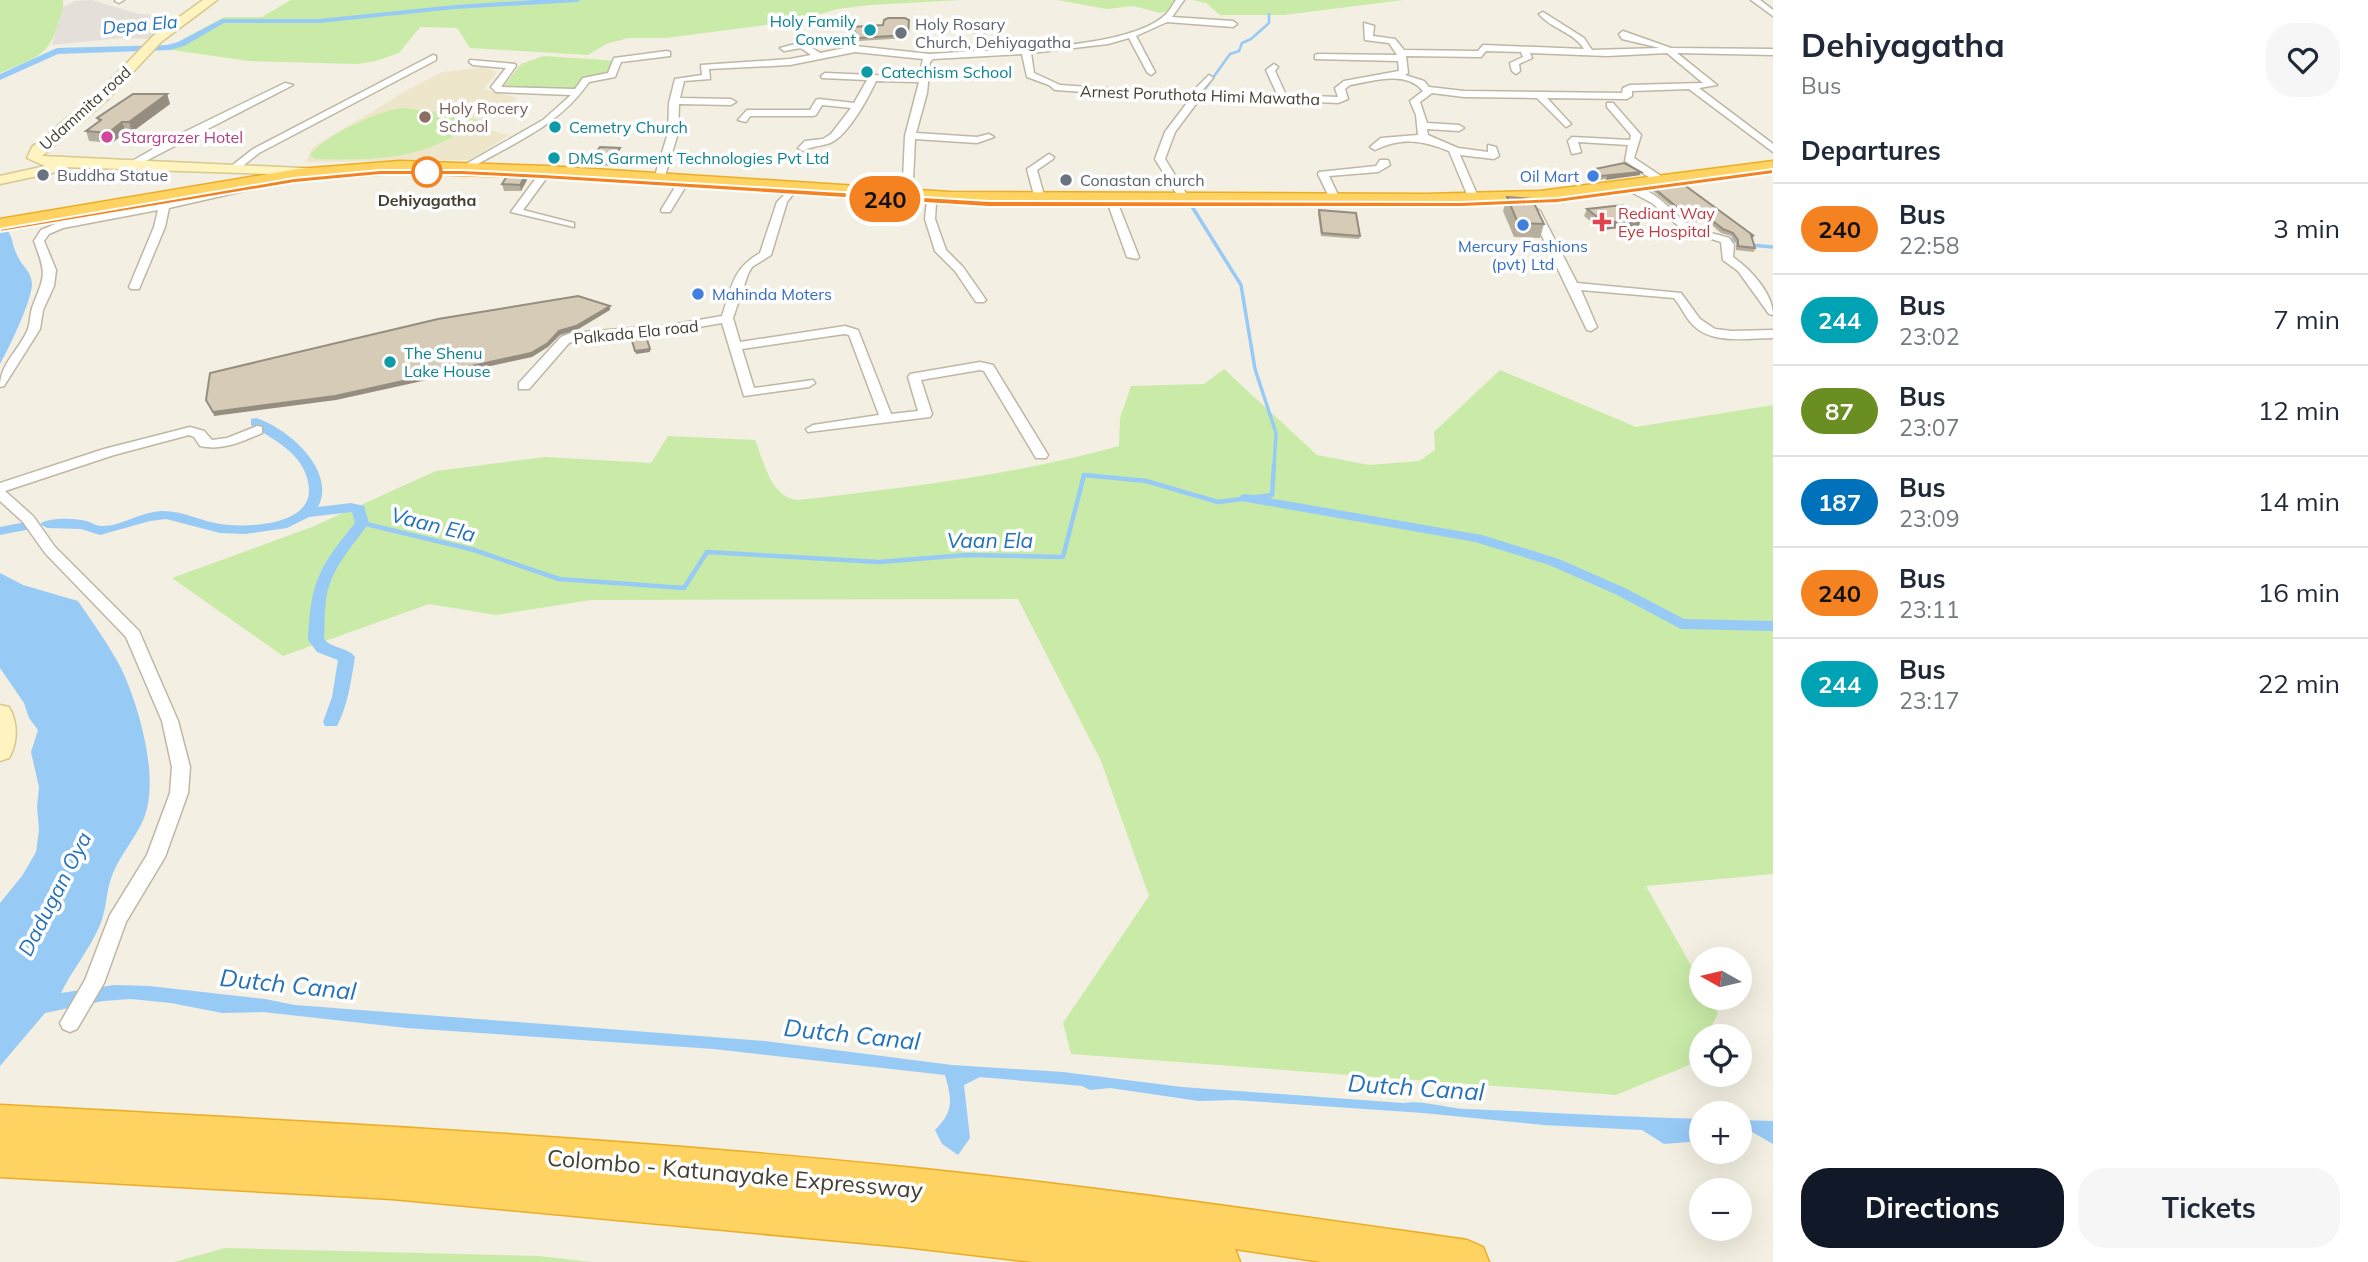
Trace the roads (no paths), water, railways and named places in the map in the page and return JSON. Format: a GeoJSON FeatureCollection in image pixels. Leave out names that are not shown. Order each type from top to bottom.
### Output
{"type":"FeatureCollection","features":[{"type":"Feature","properties":{"kind":"highway"},"geometry":{"type":"LineString","coordinates":[[0,227],[325,174],[383,168],[464,168],[659,179],[931,202],[1113,204],[1531,203],[1773,169]]}},
{"type":"Feature","properties":{"kind":"highway"},"geometry":{"type":"LineString","coordinates":[[28,222],[325,174],[432,172],[543,176],[908,198],[1474,199],[1551,196],[1660,180],[1773,169]]}},
{"type":"Feature","properties":{"kind":"highway","name":"Colombo - Katunayake Expressway"},"geometry":{"type":"LineString","coordinates":[[0,1124],[407,1146],[894,1186],[1269,1232],[1467,1262]]}},
{"type":"Feature","properties":{"kind":"highway","name":"Colombo - Katunayake Expressway"},"geometry":{"type":"LineString","coordinates":[[0,1158],[392,1179],[905,1226],[1218,1262]]}},
{"type":"Feature","properties":{"kind":"street","name":"Udammita road"},"geometry":{"type":"LineString","coordinates":[[211,0],[148,49],[103,96],[34,153],[35,159],[46,162],[234,167],[325,174]]}},
{"type":"Feature","properties":{"kind":"street"},"geometry":{"type":"LineString","coordinates":[[659,179],[673,133],[675,101],[680,79],[707,77],[704,67],[790,62],[855,50],[930,57],[1026,51],[1119,41],[1162,19],[1175,10],[1180,0]]}},
{"type":"Feature","properties":{"kind":"street"},"geometry":{"type":"LineString","coordinates":[[1755,0],[1773,14]]}},
{"type":"Feature","properties":{"kind":"street"},"geometry":{"type":"LineString","coordinates":[[1543,14],[1550,22],[1584,42],[1589,52]]}},
{"type":"Feature","properties":{"kind":"street"},"geometry":{"type":"LineString","coordinates":[[1162,19],[1233,24]]}},
{"type":"Feature","properties":{"kind":"street"},"geometry":{"type":"LineString","coordinates":[[1367,25],[1370,26],[1368,38],[1395,42],[1402,56],[1405,73],[1395,75]]}},
{"type":"Feature","properties":{"kind":"street"},"geometry":{"type":"LineString","coordinates":[[980,34],[980,54]]}},
{"type":"Feature","properties":{"kind":"street"},"geometry":{"type":"LineString","coordinates":[[1395,75],[1413,80],[1426,89],[1464,94],[1627,96],[1626,90],[1630,88],[1712,84],[1684,65],[1670,51],[1658,45],[1625,37],[1623,34]]}},
{"type":"Feature","properties":{"kind":"street"},"geometry":{"type":"LineString","coordinates":[[1132,36],[1152,72]]}},
{"type":"Feature","properties":{"kind":"street"},"geometry":{"type":"LineString","coordinates":[[784,48],[803,45],[818,56]]}},
{"type":"Feature","properties":{"kind":"street"},"geometry":{"type":"LineString","coordinates":[[1318,57],[1481,54],[1483,48],[1589,52],[1773,52]]}},
{"type":"Feature","properties":{"kind":"street"},"geometry":{"type":"LineString","coordinates":[[1516,71],[1514,63],[1528,58],[1525,50]]}},
{"type":"Feature","properties":{"kind":"street"},"geometry":{"type":"LineString","coordinates":[[1698,50],[1700,54],[1693,59],[1707,68]]}},
{"type":"Feature","properties":{"kind":"street","name":"Arnest Poruthota Himi Mawatha"},"geometry":{"type":"LineString","coordinates":[[1026,51],[1030,75],[1058,88],[1195,97],[1211,94],[1343,99],[1342,86],[1395,75]]}},
{"type":"Feature","properties":{"kind":"street"},"geometry":{"type":"LineString","coordinates":[[464,168],[542,127],[559,115],[586,80],[612,75],[617,60],[667,54]]}},
{"type":"Feature","properties":{"kind":"street"},"geometry":{"type":"LineString","coordinates":[[908,198],[910,136],[926,61],[930,57]]}},
{"type":"Feature","properties":{"kind":"street"},"geometry":{"type":"LineString","coordinates":[[234,167],[256,151],[433,58]]}},
{"type":"Feature","properties":{"kind":"street"},"geometry":{"type":"LineString","coordinates":[[473,62],[512,66],[496,87],[499,90],[579,92]]}},
{"type":"Feature","properties":{"kind":"street"},"geometry":{"type":"LineString","coordinates":[[1274,67],[1270,70],[1283,98]]}},
{"type":"Feature","properties":{"kind":"street"},"geometry":{"type":"LineString","coordinates":[[825,76],[924,80]]}},
{"type":"Feature","properties":{"kind":"street"},"geometry":{"type":"LineString","coordinates":[[1184,198],[1160,159],[1170,132],[1195,97],[1195,92],[1209,78]]}},
{"type":"Feature","properties":{"kind":"street"},"geometry":{"type":"LineString","coordinates":[[803,148],[810,142],[830,139],[859,106],[872,80]]}},
{"type":"Feature","properties":{"kind":"street"},"geometry":{"type":"LineString","coordinates":[[132,164],[288,85]]}},
{"type":"Feature","properties":{"kind":"street"},"geometry":{"type":"LineString","coordinates":[[1692,87],[1773,149]]}},
{"type":"Feature","properties":{"kind":"street"},"geometry":{"type":"LineString","coordinates":[[1424,138],[1415,101],[1428,95],[1426,89]]}},
{"type":"Feature","properties":{"kind":"street"},"geometry":{"type":"LineString","coordinates":[[1538,93],[1566,124]]}},
{"type":"Feature","properties":{"kind":"street"},"geometry":{"type":"LineString","coordinates":[[675,101],[731,102]]}},
{"type":"Feature","properties":{"kind":"street"},"geometry":{"type":"LineString","coordinates":[[743,120],[747,113],[813,113],[819,102],[859,106]]}},
{"type":"Feature","properties":{"kind":"street"},"geometry":{"type":"LineString","coordinates":[[1610,105],[1634,130],[1635,143],[1629,152],[1629,159],[1660,180]]}},
{"type":"Feature","properties":{"kind":"street"},"geometry":{"type":"LineString","coordinates":[[1423,126],[1459,128]]}},
{"type":"Feature","properties":{"kind":"street"},"geometry":{"type":"LineString","coordinates":[[910,136],[977,140],[989,137]]}},
{"type":"Feature","properties":{"kind":"street"},"geometry":{"type":"LineString","coordinates":[[1375,147],[1381,141],[1424,138],[1449,145],[1474,199]]}},
{"type":"Feature","properties":{"kind":"street"},"geometry":{"type":"LineString","coordinates":[[1576,152],[1573,141],[1575,139],[1635,143]]}},
{"type":"Feature","properties":{"kind":"street"},"geometry":{"type":"LineString","coordinates":[[1454,151],[1494,156],[1491,147]]}},
{"type":"Feature","properties":{"kind":"street"},"geometry":{"type":"LineString","coordinates":[[1040,199],[1032,169],[1049,157]]}},
{"type":"Feature","properties":{"kind":"street"},"geometry":{"type":"LineString","coordinates":[[1335,199],[1323,174],[1378,169],[1384,162]]}},
{"type":"Feature","properties":{"kind":"street"},"geometry":{"type":"LineString","coordinates":[[0,180],[53,168],[97,163]]}},
{"type":"Feature","properties":{"kind":"street"},"geometry":{"type":"LineString","coordinates":[[543,176],[516,212],[570,226]]}},
{"type":"Feature","properties":{"kind":"street"},"geometry":{"type":"LineString","coordinates":[[666,210],[681,186]]}},
{"type":"Feature","properties":{"kind":"street"},"geometry":{"type":"LineString","coordinates":[[0,383],[34,329],[37,310],[48,286],[50,270],[39,241],[45,232],[60,225],[248,187]]}},
{"type":"Feature","properties":{"kind":"street"},"geometry":{"type":"LineString","coordinates":[[1635,190],[1656,201],[1687,228],[1725,240],[1728,245],[1727,258],[1742,269],[1773,311]]}},
{"type":"Feature","properties":{"kind":"street"},"geometry":{"type":"LineString","coordinates":[[789,192],[782,202],[765,255],[748,265],[742,274],[727,318],[749,393],[809,383]]}},
{"type":"Feature","properties":{"kind":"street"},"geometry":{"type":"LineString","coordinates":[[931,202],[930,219],[941,251],[959,269],[980,300]]}},
{"type":"Feature","properties":{"kind":"street"},"geometry":{"type":"LineString","coordinates":[[1531,203],[1591,327]]}},
{"type":"Feature","properties":{"kind":"street"},"geometry":{"type":"LineString","coordinates":[[1113,204],[1133,257]]}},
{"type":"Feature","properties":{"kind":"street"},"geometry":{"type":"LineString","coordinates":[[135,287],[139,268],[163,219],[164,206]]}},
{"type":"Feature","properties":{"kind":"street"},"geometry":{"type":"LineString","coordinates":[[1573,286],[1677,295],[1696,322],[1706,330],[1773,334]]}},
{"type":"Feature","properties":{"kind":"street","name":"Palkada Ela road"},"geometry":{"type":"LineString","coordinates":[[524,386],[565,340],[575,336],[694,327],[727,318]]}},
{"type":"Feature","properties":{"kind":"street"},"geometry":{"type":"LineString","coordinates":[[736,346],[845,330],[854,333],[874,390],[888,418]]}},
{"type":"Feature","properties":{"kind":"street"},"geometry":{"type":"LineString","coordinates":[[813,429],[925,414],[914,377],[985,366],[994,371],[1041,455]]}},
{"type":"Feature","properties":{"kind":"street"},"geometry":{"type":"LineString","coordinates":[[0,488],[109,452],[190,431],[199,434],[205,443],[211,445],[228,443],[257,430]]}},
{"type":"Feature","properties":{"kind":"street"},"geometry":{"type":"LineString","coordinates":[[0,494],[28,519],[50,550],[133,635],[170,720],[181,767],[179,793],[156,857],[117,920],[94,984],[74,1018]]}},
{"type":"Feature","properties":{"kind":"street"},"geometry":{"type":"LineString","coordinates":[[0,713],[4,723],[0,752]]}},
{"type":"Feature","properties":{"kind":"water"},"geometry":{"type":"Polygon","coordinates":[[[0,222],[10,235],[32,283],[24,312],[0,364],[0,222]]]}},
{"type":"Feature","properties":{"kind":"water","name":"Dadugan Oya"},"geometry":{"type":"Polygon","coordinates":[[[0,573],[23,585],[78,601],[121,668],[145,742],[150,783],[144,818],[113,873],[96,934],[61,993],[114,985],[149,986],[295,1005],[765,1041],[952,1065],[1063,1072],[1182,1087],[1419,1103],[1466,1109],[1689,1118],[1689,1142],[1664,1144],[1642,1130],[1543,1125],[1423,1113],[1234,1100],[1199,1101],[1110,1088],[1090,1090],[1082,1086],[980,1077],[964,1085],[970,1138],[958,1155],[942,1144],[935,1130],[946,1117],[950,1105],[945,1075],[714,1049],[407,1028],[263,1012],[222,1013],[171,1003],[131,999],[103,1001],[45,1013],[0,1066],[0,903],[22,876],[36,852],[39,787],[31,752],[38,730],[29,718],[24,703],[0,668],[0,573]]]}},
{"type":"Feature","properties":{"kind":"water"},"geometry":{"type":"Polygon","coordinates":[[[1752,1120],[1773,1121],[1773,1144],[1752,1132],[1752,1120]]]}},
{"type":"Feature","properties":{"kind":"waterway","name":"Depa Ela"},"geometry":{"type":"LineString","coordinates":[[0,77],[57,51],[167,48],[181,44],[222,21],[319,21],[455,7],[577,0]]}},
{"type":"Feature","properties":{"kind":"waterway","name":"Vaan Ela"},"geometry":{"type":"LineString","coordinates":[[1202,93],[1230,54],[1239,51],[1242,43],[1251,39],[1269,23],[1269,14]]}},
{"type":"Feature","properties":{"kind":"waterway","name":"Vaan Ela"},"geometry":{"type":"LineString","coordinates":[[1191,205],[1241,285],[1255,369],[1276,433],[1274,467]]}},
{"type":"Feature","properties":{"kind":"waterway"},"geometry":{"type":"LineString","coordinates":[[1693,228],[1739,242]]}},
{"type":"Feature","properties":{"kind":"waterway"},"geometry":{"type":"LineString","coordinates":[[1750,245],[1773,247]]}},
{"type":"Feature","properties":{"kind":"waterway"},"geometry":{"type":"LineString","coordinates":[[47,524],[82,524],[100,530],[150,516],[166,515],[182,517],[212,527],[245,529],[281,525],[297,519],[310,510],[316,498],[316,482],[306,461],[296,449],[256,422]]}},
{"type":"Feature","properties":{"kind":"waterway","name":"Vaan Ela"},"geometry":{"type":"LineString","coordinates":[[362,523],[474,550],[559,579],[684,588],[707,552],[879,562],[966,555],[1063,557],[1084,475],[1146,481],[1218,502],[1272,495],[1274,465]]}},
{"type":"Feature","properties":{"kind":"waterway"},"geometry":{"type":"LineString","coordinates":[[1246,498],[1477,538],[1554,562],[1620,591],[1681,624],[1773,626]]}},
{"type":"Feature","properties":{"kind":"waterway"},"geometry":{"type":"LineString","coordinates":[[308,513],[351,507],[359,509],[362,523],[337,554],[318,599],[316,640],[323,648],[347,657],[340,697],[331,722]]}},
{"type":"Feature","properties":{"kind":"waterway"},"geometry":{"type":"LineString","coordinates":[[0,531],[26,526]]}},
{"type":"Feature","properties":{"kind":"place","name":"Holy Family Convent"},"geometry":{"type":"Point","coordinates":[870,30]}},
{"type":"Feature","properties":{"kind":"place","name":"Holy Rosary Church, Dehiyagatha"},"geometry":{"type":"Point","coordinates":[901,33]}},
{"type":"Feature","properties":{"kind":"place","name":"Catechism School"},"geometry":{"type":"Point","coordinates":[867,72]}},
{"type":"Feature","properties":{"kind":"place","name":"Holy Rocery School"},"geometry":{"type":"Point","coordinates":[425,117]}},
{"type":"Feature","properties":{"kind":"place","name":"Cemetry Church"},"geometry":{"type":"Point","coordinates":[555,127]}},
{"type":"Feature","properties":{"kind":"place","name":"Stargrazer Hotel"},"geometry":{"type":"Point","coordinates":[107,137]}},
{"type":"Feature","properties":{"kind":"place","name":"DMS Garment Technologies Pvt Ltd"},"geometry":{"type":"Point","coordinates":[554,158]}},
{"type":"Feature","properties":{"kind":"place","name":"Dehiyagatha"},"geometry":{"type":"Point","coordinates":[427,172]}},
{"type":"Feature","properties":{"kind":"place","name":"Buddha Statue"},"geometry":{"type":"Point","coordinates":[43,175]}},
{"type":"Feature","properties":{"kind":"place","name":"Oil Mart"},"geometry":{"type":"Point","coordinates":[1593,176]}},
{"type":"Feature","properties":{"kind":"place","name":"Conastan church"},"geometry":{"type":"Point","coordinates":[1066,180]}},
{"type":"Feature","properties":{"kind":"place","name":"Rediant Way Eye Hospital"},"geometry":{"type":"Point","coordinates":[1602,222]}},
{"type":"Feature","properties":{"kind":"place","name":"Mercury Fashions (pvt) Ltd"},"geometry":{"type":"Point","coordinates":[1523,225]}},
{"type":"Feature","properties":{"kind":"place","name":"Mahinda Moters"},"geometry":{"type":"Point","coordinates":[698,294]}},
{"type":"Feature","properties":{"kind":"place","name":"The Shenu Lake House"},"geometry":{"type":"Point","coordinates":[390,362]}},
{"type":"Feature","properties":{"kind":"water label","name":"Dutch Canal"},"geometry":{"type":"Point","coordinates":[288,985]}},
{"type":"Feature","properties":{"kind":"water label","name":"Dutch Canal"},"geometry":{"type":"Point","coordinates":[852,1035]}},
{"type":"Feature","properties":{"kind":"water label","name":"Dutch Canal"},"geometry":{"type":"Point","coordinates":[1416,1088]}}]}
